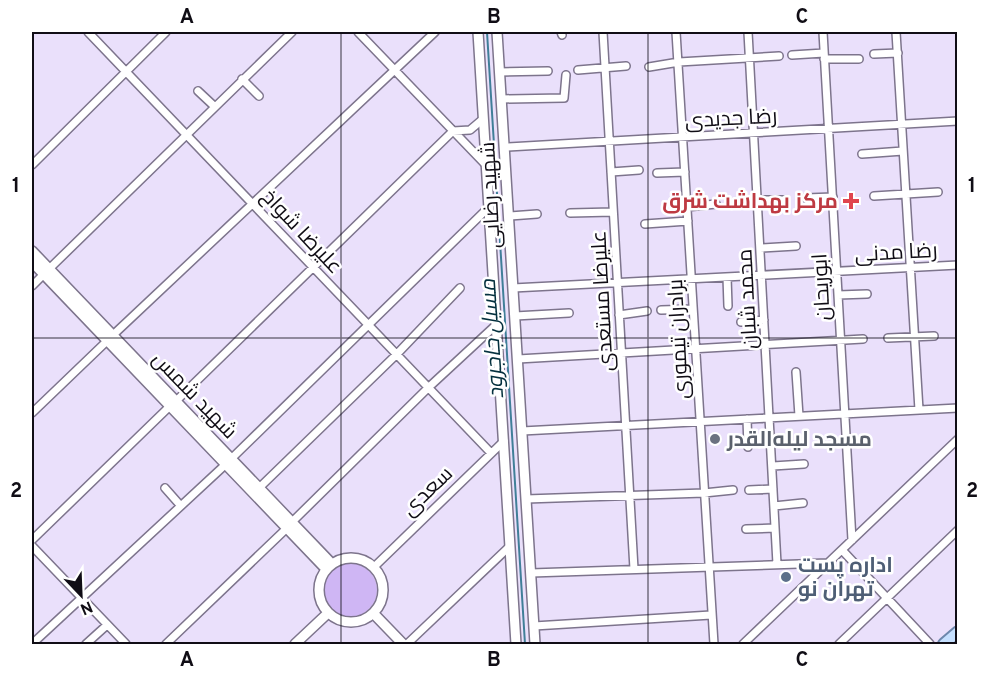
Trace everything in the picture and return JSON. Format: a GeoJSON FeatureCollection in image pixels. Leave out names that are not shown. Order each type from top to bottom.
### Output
{"type":"FeatureCollection","features":[{"type":"Feature","properties":{"kind":"main road","name":"شهید رضایی"},"geometry":{"type":"LineString","coordinates":[[478,32],[516,645]]}},
{"type":"Feature","properties":{"kind":"main road","name":"شهید رضایی"},"geometry":{"type":"LineString","coordinates":[[497,32],[506,147],[535,645]]}},
{"type":"Feature","properties":{"kind":"main road","name":"شهید شمس"},"geometry":{"type":"LineString","coordinates":[[32,251],[46,272]]}},
{"type":"Feature","properties":{"kind":"main road","name":"شهید شمس"},"geometry":{"type":"LineString","coordinates":[[32,262],[46,272],[329,566]]}},
{"type":"Feature","properties":{"kind":"main road","name":"شهید شمس"},"geometry":{"type":"LineString","coordinates":[[228,462],[259,488],[289,525]]}},
{"type":"Feature","properties":{"kind":"main road"},"geometry":{"type":"LineString","coordinates":[[346,558],[356,558],[374,567],[384,585],[384,596],[380,606],[374,614],[356,623],[336,620],[322,605],[319,595],[319,585],[329,566],[346,558]]}},
{"type":"Feature","properties":{"kind":"main road"},"geometry":{"type":"LineString","coordinates":[[295,645],[328,613]]}},
{"type":"Feature","properties":{"kind":"main road"},"geometry":{"type":"LineString","coordinates":[[374,614],[405,645]]}},
{"type":"Feature","properties":{"kind":"main road"},"geometry":{"type":"LineString","coordinates":[[945,645],[957,632]]}},
{"type":"Feature","properties":{"kind":"street","name":"علیرضا شواخ"},"geometry":{"type":"LineString","coordinates":[[88,32],[491,453]]}},
{"type":"Feature","properties":{"kind":"street"},"geometry":{"type":"LineString","coordinates":[[32,165],[125,70],[166,32]]}},
{"type":"Feature","properties":{"kind":"street"},"geometry":{"type":"LineString","coordinates":[[32,286],[186,133],[292,32]]}},
{"type":"Feature","properties":{"kind":"street"},"geometry":{"type":"LineString","coordinates":[[358,32],[486,165]]}},
{"type":"Feature","properties":{"kind":"street"},"geometry":{"type":"LineString","coordinates":[[32,413],[435,32]]}},
{"type":"Feature","properties":{"kind":"street","name":"علیرضا مستعدی"},"geometry":{"type":"LineString","coordinates":[[603,32],[634,570]]}},
{"type":"Feature","properties":{"kind":"street","name":"برادران تیموری"},"geometry":{"type":"LineString","coordinates":[[676,32],[714,645]]}},
{"type":"Feature","properties":{"kind":"street","name":"محمد شبان"},"geometry":{"type":"LineString","coordinates":[[748,32],[777,564]]}},
{"type":"Feature","properties":{"kind":"street","name":"ابوریحان"},"geometry":{"type":"LineString","coordinates":[[823,32],[852,540]]}},
{"type":"Feature","properties":{"kind":"street"},"geometry":{"type":"LineString","coordinates":[[896,32],[919,410]]}},
{"type":"Feature","properties":{"kind":"street"},"geometry":{"type":"LineString","coordinates":[[874,54],[898,53]]}},
{"type":"Feature","properties":{"kind":"street"},"geometry":{"type":"LineString","coordinates":[[792,55],[859,59]]}},
{"type":"Feature","properties":{"kind":"street"},"geometry":{"type":"LineString","coordinates":[[649,67],[679,62],[778,56]]}},
{"type":"Feature","properties":{"kind":"street"},"geometry":{"type":"LineString","coordinates":[[578,70],[626,66]]}},
{"type":"Feature","properties":{"kind":"street"},"geometry":{"type":"LineString","coordinates":[[500,72],[548,71]]}},
{"type":"Feature","properties":{"kind":"street"},"geometry":{"type":"LineString","coordinates":[[502,99],[564,98],[566,75]]}},
{"type":"Feature","properties":{"kind":"street"},"geometry":{"type":"LineString","coordinates":[[243,79],[259,96]]}},
{"type":"Feature","properties":{"kind":"street"},"geometry":{"type":"LineString","coordinates":[[198,92],[214,106]]}},
{"type":"Feature","properties":{"kind":"street"},"geometry":{"type":"LineString","coordinates":[[32,540],[453,131],[470,130],[483,118]]}},
{"type":"Feature","properties":{"kind":"street","name":"رضا جدیدی"},"geometry":{"type":"LineString","coordinates":[[506,147],[957,121]]}},
{"type":"Feature","properties":{"kind":"street"},"geometry":{"type":"LineString","coordinates":[[862,154],[903,151]]}},
{"type":"Feature","properties":{"kind":"street"},"geometry":{"type":"LineString","coordinates":[[611,172],[639,170]]}},
{"type":"Feature","properties":{"kind":"street"},"geometry":{"type":"LineString","coordinates":[[657,173],[685,172]]}},
{"type":"Feature","properties":{"kind":"street"},"geometry":{"type":"LineString","coordinates":[[874,196],[938,192]]}},
{"type":"Feature","properties":{"kind":"street"},"geometry":{"type":"LineString","coordinates":[[806,198],[832,197]]}},
{"type":"Feature","properties":{"kind":"street"},"geometry":{"type":"LineString","coordinates":[[758,200],[784,200]]}},
{"type":"Feature","properties":{"kind":"street"},"geometry":{"type":"LineString","coordinates":[[687,207],[716,204]]}},
{"type":"Feature","properties":{"kind":"street"},"geometry":{"type":"LineString","coordinates":[[32,644],[228,462],[488,208]]}},
{"type":"Feature","properties":{"kind":"street"},"geometry":{"type":"LineString","coordinates":[[570,213],[613,212]]}},
{"type":"Feature","properties":{"kind":"street"},"geometry":{"type":"LineString","coordinates":[[510,216],[537,214]]}},
{"type":"Feature","properties":{"kind":"street"},"geometry":{"type":"LineString","coordinates":[[645,225],[688,221]]}},
{"type":"Feature","properties":{"kind":"street"},"geometry":{"type":"LineString","coordinates":[[760,248],[796,246]]}},
{"type":"Feature","properties":{"kind":"street","name":"رضا مدنی"},"geometry":{"type":"LineString","coordinates":[[513,288],[957,265]]}},
{"type":"Feature","properties":{"kind":"street"},"geometry":{"type":"LineString","coordinates":[[727,277],[728,306]]}},
{"type":"Feature","properties":{"kind":"street"},"geometry":{"type":"LineString","coordinates":[[259,488],[396,355],[460,288]]}},
{"type":"Feature","properties":{"kind":"street"},"geometry":{"type":"LineString","coordinates":[[838,295],[867,294]]}},
{"type":"Feature","properties":{"kind":"street"},"geometry":{"type":"LineString","coordinates":[[661,310],[693,309]]}},
{"type":"Feature","properties":{"kind":"street"},"geometry":{"type":"LineString","coordinates":[[619,315],[647,311]]}},
{"type":"Feature","properties":{"kind":"street"},"geometry":{"type":"LineString","coordinates":[[515,316],[569,313]]}},
{"type":"Feature","properties":{"kind":"street"},"geometry":{"type":"LineString","coordinates":[[741,322],[764,320]]}},
{"type":"Feature","properties":{"kind":"street"},"geometry":{"type":"LineString","coordinates":[[166,645],[429,387],[496,325]]}},
{"type":"Feature","properties":{"kind":"street"},"geometry":{"type":"LineString","coordinates":[[888,338],[934,336]]}},
{"type":"Feature","properties":{"kind":"street"},"geometry":{"type":"LineString","coordinates":[[518,359],[863,339]]}},
{"type":"Feature","properties":{"kind":"street"},"geometry":{"type":"LineString","coordinates":[[796,372],[799,416]]}},
{"type":"Feature","properties":{"kind":"street"},"geometry":{"type":"LineString","coordinates":[[522,431],[957,408]]}},
{"type":"Feature","properties":{"kind":"street"},"geometry":{"type":"LineString","coordinates":[[747,419],[748,447]]}},
{"type":"Feature","properties":{"kind":"street"},"geometry":{"type":"LineString","coordinates":[[743,645],[957,439]]}},
{"type":"Feature","properties":{"kind":"street","name":"سعدی"},"geometry":{"type":"LineString","coordinates":[[374,567],[504,441]]}},
{"type":"Feature","properties":{"kind":"street"},"geometry":{"type":"LineString","coordinates":[[773,465],[804,464]]}},
{"type":"Feature","properties":{"kind":"street"},"geometry":{"type":"LineString","coordinates":[[165,488],[180,505]]}},
{"type":"Feature","properties":{"kind":"street"},"geometry":{"type":"LineString","coordinates":[[749,490],[773,489]]}},
{"type":"Feature","properties":{"kind":"street"},"geometry":{"type":"LineString","coordinates":[[526,500],[733,490]]}},
{"type":"Feature","properties":{"kind":"street"},"geometry":{"type":"LineString","coordinates":[[774,506],[803,503]]}},
{"type":"Feature","properties":{"kind":"street"},"geometry":{"type":"LineString","coordinates":[[746,529],[775,528]]}},
{"type":"Feature","properties":{"kind":"street"},"geometry":{"type":"LineString","coordinates":[[839,645],[957,530]]}},
{"type":"Feature","properties":{"kind":"street"},"geometry":{"type":"LineString","coordinates":[[32,546],[126,645]]}},
{"type":"Feature","properties":{"kind":"street"},"geometry":{"type":"LineString","coordinates":[[405,645],[510,546]]}},
{"type":"Feature","properties":{"kind":"street"},"geometry":{"type":"LineString","coordinates":[[842,550],[930,645]]}},
{"type":"Feature","properties":{"kind":"street"},"geometry":{"type":"LineString","coordinates":[[531,573],[828,563]]}},
{"type":"Feature","properties":{"kind":"street"},"geometry":{"type":"LineString","coordinates":[[534,626],[711,615]]}},
{"type":"Feature","properties":{"kind":"street"},"geometry":{"type":"LineString","coordinates":[[86,645],[107,625]]}},
{"type":"Feature","properties":{"kind":"shaded area"},"geometry":{"type":"Polygon","coordinates":[[[350,563],[360,565],[369,571],[375,580],[377,590],[375,600],[369,609],[360,615],[350,617],[340,615],[331,609],[325,600],[323,590],[325,580],[331,571],[340,565],[350,563]]]}},
{"type":"Feature","properties":{"kind":"waterway","name":"مسیل جاجرود"},"geometry":{"type":"LineString","coordinates":[[487,32],[525,644]]}},
{"type":"Feature","properties":{"kind":"place","name":"مرکز بهداشت شرق"},"geometry":{"type":"Point","coordinates":[851,201]}},
{"type":"Feature","properties":{"kind":"place","name":"مسجد لیله‌القدر"},"geometry":{"type":"Point","coordinates":[715,439]}},
{"type":"Feature","properties":{"kind":"place","name":"اداره پست تهران نو"},"geometry":{"type":"Point","coordinates":[786,577]}}]}
